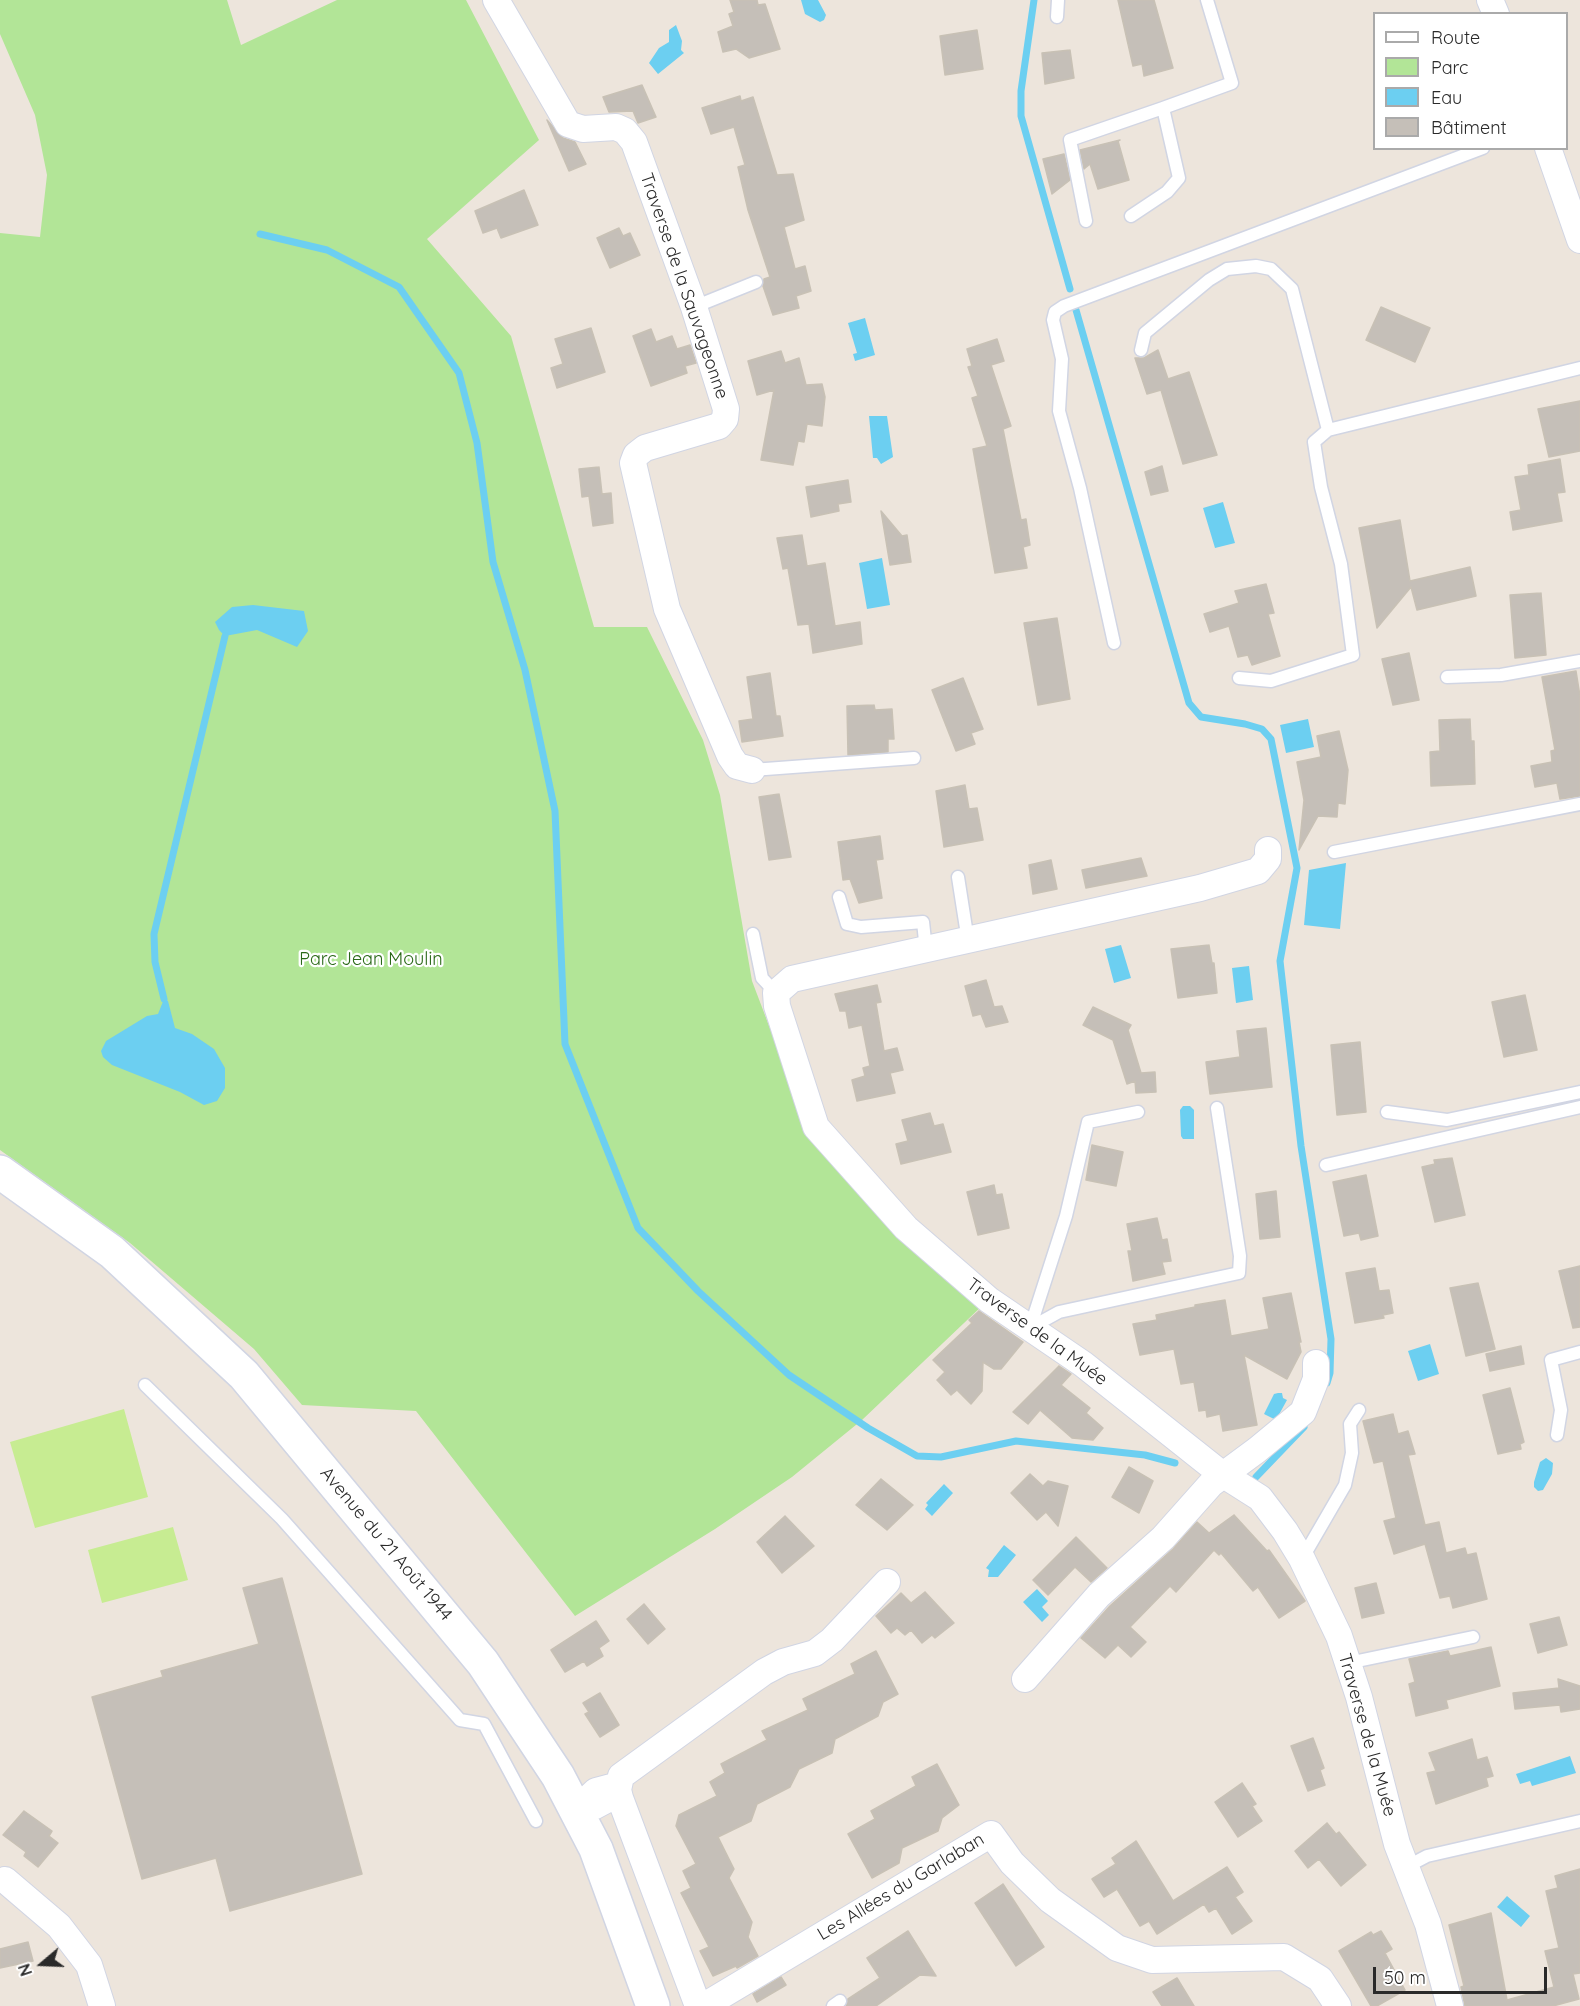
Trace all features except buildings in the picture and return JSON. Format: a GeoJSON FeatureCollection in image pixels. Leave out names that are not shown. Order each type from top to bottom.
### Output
{"type":"FeatureCollection","features":[{"type":"Feature","properties":{"kind":"main road","name":"Avenue du 21 Août 1944"},"geometry":{"type":"LineString","coordinates":[[0,1172],[112,1252],[244,1375],[483,1663],[558,1776],[596,1849],[653,2006]]}},
{"type":"Feature","properties":{"kind":"street","name":"Traverse de la Sauvageonne"},"geometry":{"type":"LineString","coordinates":[[496,0],[560,115],[568,124],[583,129],[616,127],[625,131],[634,142],[694,307],[726,409],[725,419],[719,426],[645,448],[636,455],[633,463],[667,609],[730,756],[736,766],[752,770]]}},
{"type":"Feature","properties":{"kind":"street"},"geometry":{"type":"LineString","coordinates":[[1549,150],[1580,240]]}},
{"type":"Feature","properties":{"kind":"street"},"geometry":{"type":"LineString","coordinates":[[776,993],[792,979],[1200,888],[1249,874],[1264,867],[1269,859],[1268,850]]}},
{"type":"Feature","properties":{"kind":"street","name":"Traverse de la Muée"},"geometry":{"type":"LineString","coordinates":[[776,993],[792,1057],[816,1127],[906,1228],[989,1300],[1083,1364],[1224,1475],[1260,1498],[1285,1531],[1302,1559],[1348,1663],[1397,1844],[1428,1924],[1450,2006]]}},
{"type":"Feature","properties":{"kind":"street"},"geometry":{"type":"LineString","coordinates":[[1025,1679],[1099,1595],[1163,1538],[1211,1484],[1303,1412],[1316,1379],[1316,1363]]}},
{"type":"Feature","properties":{"kind":"street"},"geometry":{"type":"LineString","coordinates":[[698,2006],[618,1790],[621,1776],[764,1672],[783,1662],[814,1653],[832,1640],[886,1582]]}},
{"type":"Feature","properties":{"kind":"street"},"geometry":{"type":"LineString","coordinates":[[575,1811],[603,1803],[618,1790]]}},
{"type":"Feature","properties":{"kind":"street","name":"Les Allées du Garlaban"},"geometry":{"type":"LineString","coordinates":[[704,2006],[991,1834],[1012,1863],[1050,1900],[1117,1948],[1152,1960],[1284,1957],[1320,1979],[1338,2006]]}},
{"type":"Feature","properties":{"kind":"street"},"geometry":{"type":"LineString","coordinates":[[5,1880],[59,1926],[89,1965],[102,2006]]}},
{"type":"Feature","properties":{"kind":"lane"},"geometry":{"type":"LineString","coordinates":[[1057,16],[1058,0]]}},
{"type":"Feature","properties":{"kind":"lane"},"geometry":{"type":"LineString","coordinates":[[1086,220],[1070,140],[1232,83],[1207,0]]}},
{"type":"Feature","properties":{"kind":"lane"},"geometry":{"type":"LineString","coordinates":[[1131,216],[1167,192],[1179,178],[1163,108]]}},
{"type":"Feature","properties":{"kind":"lane"},"geometry":{"type":"LineString","coordinates":[[1114,643],[1080,488],[1059,411],[1062,359],[1053,320],[1056,312],[1075,301],[1478,150]]}},
{"type":"Feature","properties":{"kind":"lane"},"geometry":{"type":"LineString","coordinates":[[1141,350],[1145,333],[1209,280],[1227,269],[1256,266],[1271,269],[1292,289],[1328,430]]}},
{"type":"Feature","properties":{"kind":"lane"},"geometry":{"type":"LineString","coordinates":[[694,307],[756,282]]}},
{"type":"Feature","properties":{"kind":"lane"},"geometry":{"type":"LineString","coordinates":[[1239,678],[1270,681],[1353,655],[1341,564],[1321,487],[1314,442],[1328,430],[1580,368]]}},
{"type":"Feature","properties":{"kind":"lane"},"geometry":{"type":"LineString","coordinates":[[1447,677],[1501,675],[1580,662]]}},
{"type":"Feature","properties":{"kind":"lane"},"geometry":{"type":"LineString","coordinates":[[752,770],[914,758]]}},
{"type":"Feature","properties":{"kind":"lane"},"geometry":{"type":"LineString","coordinates":[[1334,852],[1580,804]]}},
{"type":"Feature","properties":{"kind":"lane"},"geometry":{"type":"LineString","coordinates":[[958,877],[968,941]]}},
{"type":"Feature","properties":{"kind":"lane"},"geometry":{"type":"LineString","coordinates":[[839,897],[847,924],[861,927],[923,922],[926,950]]}},
{"type":"Feature","properties":{"kind":"lane"},"geometry":{"type":"LineString","coordinates":[[753,934],[762,978],[776,993]]}},
{"type":"Feature","properties":{"kind":"lane"},"geometry":{"type":"LineString","coordinates":[[1387,1112],[1447,1120],[1580,1092]]}},
{"type":"Feature","properties":{"kind":"lane"},"geometry":{"type":"LineString","coordinates":[[1326,1165],[1580,1107]]}},
{"type":"Feature","properties":{"kind":"lane"},"geometry":{"type":"LineString","coordinates":[[1030,1328],[1059,1312],[1239,1274],[1240,1256],[1217,1108]]}},
{"type":"Feature","properties":{"kind":"lane"},"geometry":{"type":"LineString","coordinates":[[1030,1328],[1042,1298],[1066,1216],[1088,1122],[1138,1112]]}},
{"type":"Feature","properties":{"kind":"lane"},"geometry":{"type":"LineString","coordinates":[[1557,1435],[1561,1410],[1551,1360],[1580,1352]]}},
{"type":"Feature","properties":{"kind":"lane"},"geometry":{"type":"LineString","coordinates":[[145,1385],[282,1519],[460,1720],[484,1724],[536,1821]]}},
{"type":"Feature","properties":{"kind":"lane"},"geometry":{"type":"LineString","coordinates":[[1302,1559],[1345,1485],[1352,1454],[1350,1424],[1359,1410]]}},
{"type":"Feature","properties":{"kind":"lane"},"geometry":{"type":"LineString","coordinates":[[1348,1663],[1473,1637]]}},
{"type":"Feature","properties":{"kind":"lane"},"geometry":{"type":"LineString","coordinates":[[1406,1867],[1427,1856],[1580,1821]]}},
{"type":"Feature","properties":{"kind":"green space","name":"Parc Jean Moulin"},"geometry":{"type":"Polygon","coordinates":[[[0,0],[227,0],[241,45],[337,0],[466,0],[539,140],[427,239],[511,336],[594,627],[647,627],[703,740],[720,795],[752,981],[811,1136],[984,1304],[862,1420],[792,1477],[715,1529],[575,1616],[416,1411],[302,1405],[254,1349],[130,1243],[0,1150],[0,233],[40,237],[47,175],[35,115],[0,34],[0,0]]]}},
{"type":"Feature","properties":{"kind":"green space"},"geometry":{"type":"Polygon","coordinates":[[[124,1409],[148,1497],[35,1528],[10,1442],[124,1409]]]}},
{"type":"Feature","properties":{"kind":"green space"},"geometry":{"type":"Polygon","coordinates":[[[173,1527],[188,1580],[102,1603],[88,1550],[173,1527]]]}},
{"type":"Feature","properties":{"kind":"water"},"geometry":{"type":"Polygon","coordinates":[[[801,0],[818,0],[826,15],[824,20],[820,22],[805,14],[801,0]]]}},
{"type":"Feature","properties":{"kind":"water"},"geometry":{"type":"Polygon","coordinates":[[[676,25],[682,41],[681,50],[684,53],[658,74],[649,63],[659,48],[669,42],[669,30],[676,25]]]}},
{"type":"Feature","properties":{"kind":"water"},"geometry":{"type":"Polygon","coordinates":[[[865,318],[875,355],[855,361],[853,354],[857,353],[848,323],[865,318]]]}},
{"type":"Feature","properties":{"kind":"water"},"geometry":{"type":"Polygon","coordinates":[[[869,416],[887,416],[893,457],[881,464],[877,458],[873,458],[869,416]]]}},
{"type":"Feature","properties":{"kind":"water"},"geometry":{"type":"Polygon","coordinates":[[[1223,502],[1235,543],[1215,548],[1203,508],[1223,502]]]}},
{"type":"Feature","properties":{"kind":"water"},"geometry":{"type":"Polygon","coordinates":[[[882,558],[890,605],[867,609],[859,563],[882,558]]]}},
{"type":"Feature","properties":{"kind":"water"},"geometry":{"type":"Polygon","coordinates":[[[253,605],[304,611],[308,631],[297,647],[257,630],[225,636],[219,630],[215,622],[232,607],[253,605]]]}},
{"type":"Feature","properties":{"kind":"water"},"geometry":{"type":"Polygon","coordinates":[[[1308,719],[1314,747],[1286,753],[1280,725],[1308,719]]]}},
{"type":"Feature","properties":{"kind":"water"},"geometry":{"type":"Polygon","coordinates":[[[1346,863],[1340,929],[1304,925],[1309,870],[1346,863]]]}},
{"type":"Feature","properties":{"kind":"water"},"geometry":{"type":"Polygon","coordinates":[[[1121,945],[1131,978],[1114,983],[1105,949],[1121,945]]]}},
{"type":"Feature","properties":{"kind":"water"},"geometry":{"type":"Polygon","coordinates":[[[1249,966],[1253,1000],[1236,1003],[1232,968],[1249,966]]]}},
{"type":"Feature","properties":{"kind":"water"},"geometry":{"type":"Polygon","coordinates":[[[164,999],[168,1001],[175,1028],[192,1034],[214,1049],[225,1068],[225,1088],[217,1101],[204,1105],[180,1092],[112,1065],[103,1057],[101,1051],[106,1041],[147,1016],[158,1014],[164,999]]]}},
{"type":"Feature","properties":{"kind":"water"},"geometry":{"type":"Polygon","coordinates":[[[1183,1106],[1190,1106],[1194,1110],[1194,1139],[1183,1139],[1181,1136],[1180,1110],[1183,1106]]]}},
{"type":"Feature","properties":{"kind":"water"},"geometry":{"type":"Polygon","coordinates":[[[1430,1344],[1439,1374],[1418,1381],[1408,1351],[1430,1344]]]}},
{"type":"Feature","properties":{"kind":"water"},"geometry":{"type":"Polygon","coordinates":[[[1282,1393],[1283,1398],[1287,1400],[1276,1420],[1264,1414],[1274,1394],[1282,1393]]]}},
{"type":"Feature","properties":{"kind":"water"},"geometry":{"type":"Polygon","coordinates":[[[1546,1458],[1553,1463],[1552,1474],[1543,1490],[1538,1491],[1534,1487],[1534,1482],[1540,1462],[1546,1458]]]}},
{"type":"Feature","properties":{"kind":"water"},"geometry":{"type":"Polygon","coordinates":[[[944,1484],[953,1493],[932,1516],[925,1509],[928,1505],[926,1503],[944,1484]]]}},
{"type":"Feature","properties":{"kind":"water"},"geometry":{"type":"Polygon","coordinates":[[[1004,1545],[1016,1555],[998,1577],[988,1577],[989,1570],[986,1568],[1004,1545]]]}},
{"type":"Feature","properties":{"kind":"water"},"geometry":{"type":"Polygon","coordinates":[[[1037,1589],[1048,1601],[1042,1607],[1049,1615],[1042,1622],[1023,1602],[1037,1589]]]}},
{"type":"Feature","properties":{"kind":"water"},"geometry":{"type":"Polygon","coordinates":[[[1570,1756],[1576,1773],[1532,1786],[1530,1781],[1520,1784],[1516,1774],[1570,1756]]]}},
{"type":"Feature","properties":{"kind":"water"},"geometry":{"type":"Polygon","coordinates":[[[1507,1896],[1530,1916],[1521,1927],[1497,1907],[1507,1896]]]}},
{"type":"Feature","properties":{"kind":"waterway"},"geometry":{"type":"LineString","coordinates":[[1034,0],[1021,91],[1021,116],[1070,289]]}},
{"type":"Feature","properties":{"kind":"waterway"},"geometry":{"type":"LineString","coordinates":[[260,234],[327,250],[399,287],[459,373],[477,443],[493,562],[525,670],[555,811],[565,1044],[638,1228],[698,1291],[789,1375],[868,1428],[917,1456],[941,1457],[1016,1441],[1145,1455],[1175,1463]]}},
{"type":"Feature","properties":{"kind":"waterway"},"geometry":{"type":"LineString","coordinates":[[1076,310],[1189,703],[1201,717],[1262,729],[1271,739],[1297,868],[1280,961],[1301,1146],[1331,1339],[1330,1373],[1327,1383]]}},
{"type":"Feature","properties":{"kind":"waterway"},"geometry":{"type":"LineString","coordinates":[[164,999],[155,962],[154,934],[225,636]]}},
{"type":"Feature","properties":{"kind":"waterway"},"geometry":{"type":"LineString","coordinates":[[1256,1477],[1304,1427]]}}]}
